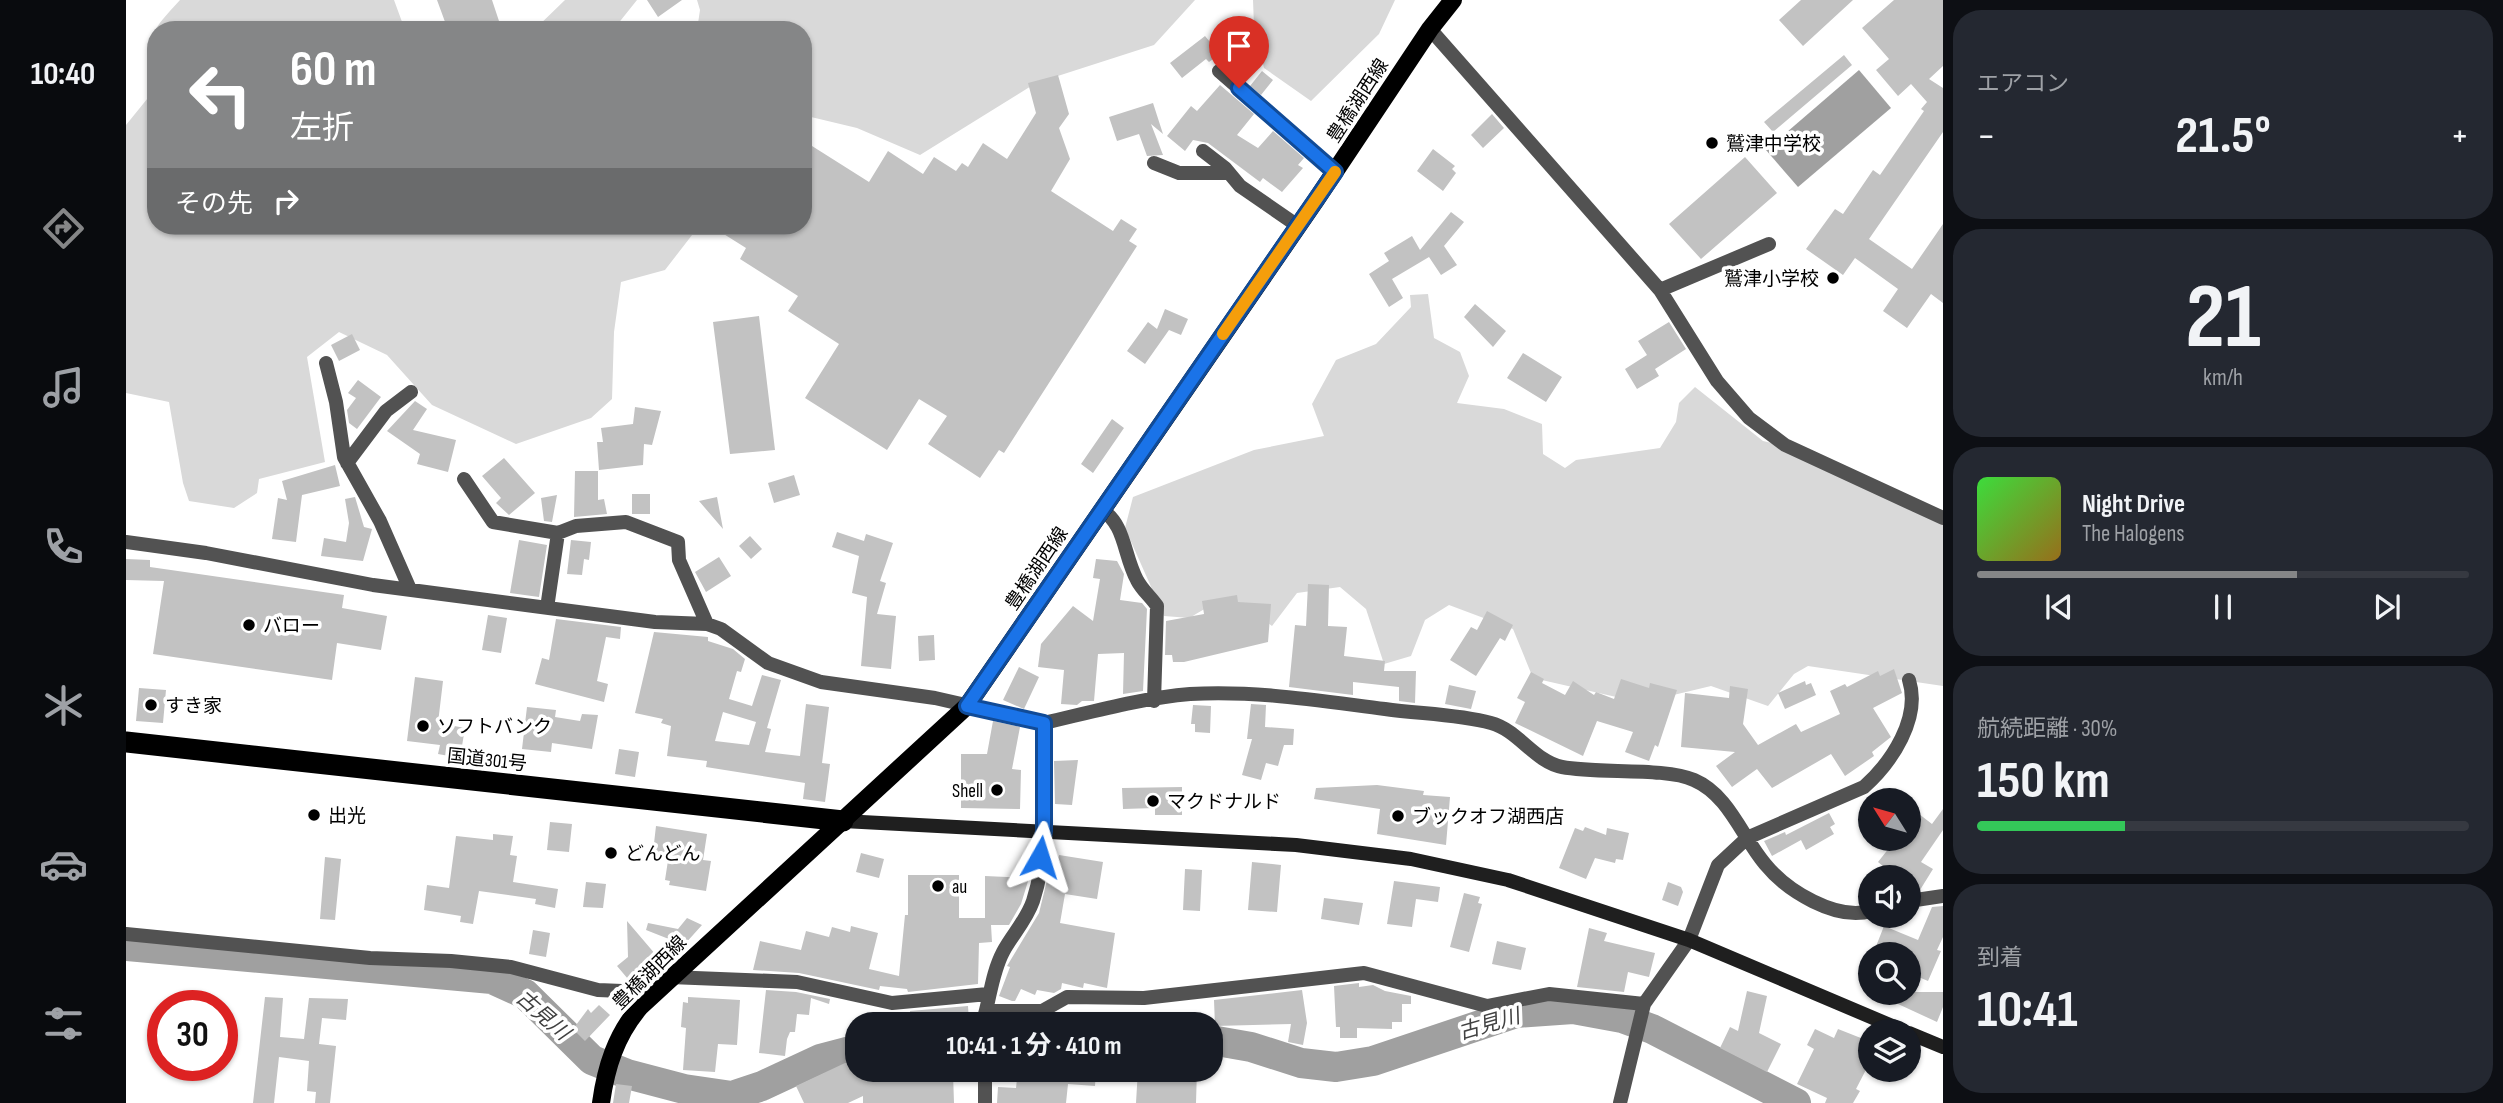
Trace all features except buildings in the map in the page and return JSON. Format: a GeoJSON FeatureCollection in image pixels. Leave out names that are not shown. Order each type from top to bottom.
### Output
{"type":"FeatureCollection","features":[{"type":"Feature","properties":{"kind":"highway","name":"国道301号"},"geometry":{"type":"LineString","coordinates":[[126,742],[844,821]]}},
{"type":"Feature","properties":{"kind":"main road","name":"豊橋湖西線"},"geometry":{"type":"LineString","coordinates":[[601,1103],[605,1077],[614,1050],[624,1026],[640,1007],[967,706],[1335,172],[1430,29],[1453,0]]}},
{"type":"Feature","properties":{"kind":"street"},"geometry":{"type":"LineString","coordinates":[[1430,29],[1660,290],[1717,380],[1749,418],[1785,446],[1943,518]]}},
{"type":"Feature","properties":{"kind":"street"},"geometry":{"type":"LineString","coordinates":[[1219,71],[1335,172]]}},
{"type":"Feature","properties":{"kind":"street"},"geometry":{"type":"LineString","coordinates":[[1203,151],[1240,186],[1298,226]]}},
{"type":"Feature","properties":{"kind":"street"},"geometry":{"type":"LineString","coordinates":[[1154,163],[1179,173],[1229,173]]}},
{"type":"Feature","properties":{"kind":"street"},"geometry":{"type":"LineString","coordinates":[[1660,290],[1769,244]]}},
{"type":"Feature","properties":{"kind":"street"},"geometry":{"type":"LineString","coordinates":[[326,363],[347,463],[380,521],[409,587]]}},
{"type":"Feature","properties":{"kind":"street"},"geometry":{"type":"LineString","coordinates":[[347,463],[386,411],[411,391]]}},
{"type":"Feature","properties":{"kind":"street"},"geometry":{"type":"LineString","coordinates":[[464,479],[493,522],[558,533],[576,526],[626,522],[678,542],[679,560],[706,624]]}},
{"type":"Feature","properties":{"kind":"street"},"geometry":{"type":"LineString","coordinates":[[1101,509],[1119,525],[1126,557],[1140,585],[1157,606],[1154,701]]}},
{"type":"Feature","properties":{"kind":"street"},"geometry":{"type":"LineString","coordinates":[[547,608],[558,533]]}},
{"type":"Feature","properties":{"kind":"street"},"geometry":{"type":"LineString","coordinates":[[126,542],[206,553],[373,585],[409,587],[655,622],[706,624],[727,632],[768,663],[791,673],[829,684],[935,698],[1044,723],[1188,695],[1243,694],[1492,723],[1560,767],[1672,774],[1694,780],[1723,804],[1770,870],[1825,908],[1852,915],[1858,914]]}},
{"type":"Feature","properties":{"kind":"street"},"geometry":{"type":"LineString","coordinates":[[1620,1103],[1644,1004],[1689,940],[1714,872],[1728,853],[1747,838],[1864,787],[1874,778],[1902,736],[1913,708],[1909,680]]}},
{"type":"Feature","properties":{"kind":"street"},"geometry":{"type":"LineString","coordinates":[[986,1012],[988,994],[1003,951],[1016,936],[1032,903],[1044,831],[1044,723]]}},
{"type":"Feature","properties":{"kind":"street"},"geometry":{"type":"LineString","coordinates":[[844,821],[1296,845],[1411,859],[1508,880],[1689,940],[1876,1019]]}},
{"type":"Feature","properties":{"kind":"street"},"geometry":{"type":"LineString","coordinates":[[1921,899],[1943,896]]}},
{"type":"Feature","properties":{"kind":"street"},"geometry":{"type":"LineString","coordinates":[[126,934],[370,958],[451,961],[511,967],[598,990],[622,991],[640,1007]]}},
{"type":"Feature","properties":{"kind":"street"},"geometry":{"type":"LineString","coordinates":[[1032,1012],[1042,1011],[1067,997],[1144,998],[1364,972],[1487,1006],[1549,994],[1644,1004]]}},
{"type":"Feature","properties":{"kind":"street"},"geometry":{"type":"LineString","coordinates":[[670,977],[797,982],[892,1003],[988,994]]}},
{"type":"Feature","properties":{"kind":"street"},"geometry":{"type":"LineString","coordinates":[[1921,1038],[1943,1047]]}},
{"type":"Feature","properties":{"kind":"street"},"geometry":{"type":"LineString","coordinates":[[985,1082],[985,1103]]}},
{"type":"Feature","properties":{"kind":"shaded area"},"geometry":{"type":"Polygon","coordinates":[[[180,0],[394,0],[402,21],[162,21],[180,0]]]}},
{"type":"Feature","properties":{"kind":"shaded area"},"geometry":{"type":"Polygon","coordinates":[[[565,0],[637,0],[620,21],[543,21],[565,0]]]}},
{"type":"Feature","properties":{"kind":"shaded area"},"geometry":{"type":"Polygon","coordinates":[[[697,0],[1195,0],[1154,45],[1036,83],[920,155],[857,128],[812,117],[812,21],[698,21],[700,10],[697,0]]]}},
{"type":"Feature","properties":{"kind":"shaded area"},"geometry":{"type":"Polygon","coordinates":[[[1253,0],[1395,0],[1379,34],[1311,101],[1264,68],[1254,26],[1253,0]]]}},
{"type":"Feature","properties":{"kind":"shaded area"},"geometry":{"type":"Polygon","coordinates":[[[1859,70],[1891,108],[1798,187],[1766,150],[1859,70]]]}},
{"type":"Feature","properties":{"kind":"shaded area"},"geometry":{"type":"Polygon","coordinates":[[[147,99],[147,235],[692,235],[665,270],[621,282],[614,332],[612,399],[591,418],[516,444],[432,405],[387,355],[339,332],[307,357],[325,462],[259,479],[257,493],[234,508],[189,501],[183,483],[169,402],[126,393],[126,125],[147,99]]]}},
{"type":"Feature","properties":{"kind":"shaded area"},"geometry":{"type":"Polygon","coordinates":[[[1428,294],[1434,338],[1460,352],[1469,376],[1457,403],[1504,409],[1542,424],[1543,454],[1565,468],[1576,460],[1660,448],[1676,422],[1679,403],[1695,387],[1763,441],[1792,448],[1943,518],[1943,686],[1808,666],[1794,674],[1768,706],[1711,686],[1661,698],[1625,699],[1533,678],[1513,629],[1449,605],[1425,620],[1411,656],[1384,664],[1366,609],[1340,587],[1297,593],[1272,626],[1232,603],[1213,605],[1190,618],[1164,616],[1125,528],[1133,497],[1254,450],[1324,436],[1312,404],[1336,360],[1376,344],[1411,307],[1410,295],[1428,294]]]}},
{"type":"Feature","properties":{"kind":"waterway","name":"古見川"},"geometry":{"type":"LineString","coordinates":[[126,946],[492,979],[525,994],[592,1060],[627,1074],[684,1089],[732,1096],[762,1086],[820,1059],[845,1052]]}},
{"type":"Feature","properties":{"kind":"waterway","name":"古見川"},"geometry":{"type":"LineString","coordinates":[[1223,1042],[1251,1047],[1301,1063],[1336,1067],[1373,1061],[1516,1013],[1573,1009],[1622,1018],[1652,1029],[1796,1103]]}},
{"type":"Feature","properties":{"kind":"slow traffic"},"geometry":{"type":"LineString","coordinates":[[1223,334],[1335,172]]}},
{"type":"Feature","properties":{"kind":"place","name":"鷲津中学校"},"geometry":{"type":"Point","coordinates":[1712,143]}},
{"type":"Feature","properties":{"kind":"place","name":"鷲津小学校"},"geometry":{"type":"Point","coordinates":[1833,278]}},
{"type":"Feature","properties":{"kind":"place","name":"バロー"},"geometry":{"type":"Point","coordinates":[249,625]}},
{"type":"Feature","properties":{"kind":"place","name":"すき家"},"geometry":{"type":"Point","coordinates":[151,705]}},
{"type":"Feature","properties":{"kind":"place","name":"ソフトバンク"},"geometry":{"type":"Point","coordinates":[423,726]}},
{"type":"Feature","properties":{"kind":"place","name":"Shell"},"geometry":{"type":"Point","coordinates":[997,790]}},
{"type":"Feature","properties":{"kind":"place","name":"マクドナルド"},"geometry":{"type":"Point","coordinates":[1153,801]}},
{"type":"Feature","properties":{"kind":"place","name":"出光"},"geometry":{"type":"Point","coordinates":[314,815]}},
{"type":"Feature","properties":{"kind":"place","name":"ブックオフ湖西店"},"geometry":{"type":"Point","coordinates":[1398,816]}},
{"type":"Feature","properties":{"kind":"place","name":"どんどん"},"geometry":{"type":"Point","coordinates":[611,853]}},
{"type":"Feature","properties":{"kind":"place","name":"au"},"geometry":{"type":"Point","coordinates":[938,886]}},
{"type":"Feature","properties":{"kind":"route"},"geometry":{"type":"LineString","coordinates":[[1040,857],[1044,831],[1044,723],[967,706],[1158,425],[1335,172],[1239,88]]}}]}
